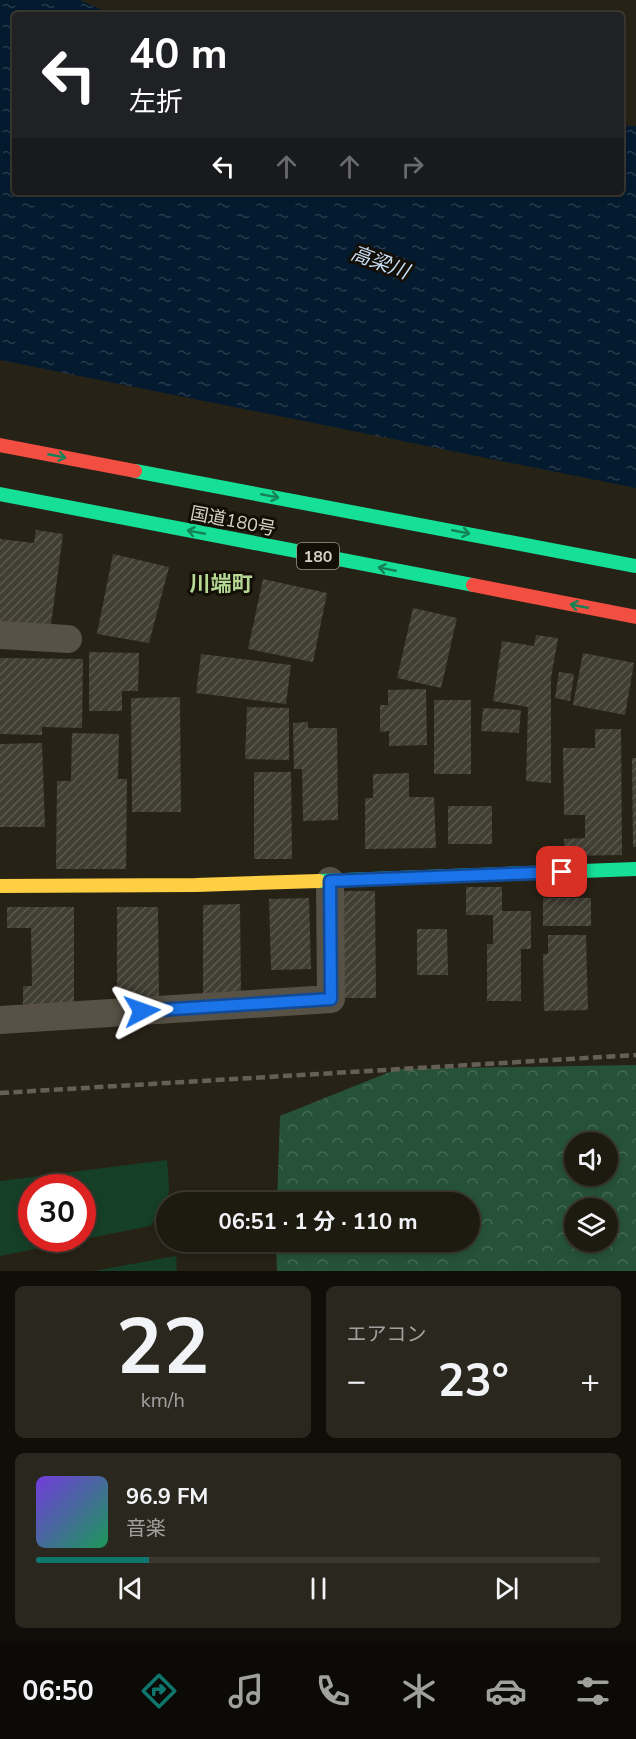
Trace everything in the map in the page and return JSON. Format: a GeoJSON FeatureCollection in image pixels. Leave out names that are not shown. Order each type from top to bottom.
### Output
{"type":"FeatureCollection","features":[{"type":"Feature","properties":{"kind":"main road","name":"国道180号"},"geometry":{"type":"LineString","coordinates":[[0,446],[636,566]]}},
{"type":"Feature","properties":{"kind":"main road","name":"国道180号"},"geometry":{"type":"LineString","coordinates":[[0,494],[636,617]]}},
{"type":"Feature","properties":{"kind":"main road"},"geometry":{"type":"LineString","coordinates":[[0,886],[196,885],[636,869]]}},
{"type":"Feature","properties":{"kind":"street"},"geometry":{"type":"LineString","coordinates":[[0,635],[68,639]]}},
{"type":"Feature","properties":{"kind":"street"},"geometry":{"type":"LineString","coordinates":[[0,1020],[331,999],[330,881]]}},
{"type":"Feature","properties":{"kind":"green space"},"geometry":{"type":"Polygon","coordinates":[[[636,1065],[636,1271],[277,1271],[276,1252],[480,1252],[480,1192],[277,1192],[280,1116],[397,1069],[636,1065]]]}},
{"type":"Feature","properties":{"kind":"green space"},"geometry":{"type":"Polygon","coordinates":[[[167,1160],[169,1192],[156,1192],[156,1219],[150,1226],[96,1237],[96,1174],[56,1174],[167,1160]]]}},
{"type":"Feature","properties":{"kind":"green space"},"geometry":{"type":"Polygon","coordinates":[[[18,1179],[18,1252],[20,1252],[0,1256],[0,1181],[18,1179]]]}},
{"type":"Feature","properties":{"kind":"green space"},"geometry":{"type":"Polygon","coordinates":[[[176,1256],[177,1271],[93,1271],[176,1256]]]}},
{"type":"Feature","properties":{"kind":"water","name":"高梁川"},"geometry":{"type":"Polygon","coordinates":[[[0,0],[80,0],[106,12],[12,12],[12,195],[624,195],[624,126],[636,126],[636,488],[0,360],[0,0]]]}},
{"type":"Feature","properties":{"kind":"building"},"geometry":{"type":"Polygon","coordinates":[[[36,530],[63,534],[50,632],[0,625],[0,539],[34,543],[36,530]]]}},
{"type":"Feature","properties":{"kind":"building"},"geometry":{"type":"Polygon","coordinates":[[[113,554],[169,567],[149,643],[97,634],[113,554]]]}},
{"type":"Feature","properties":{"kind":"building"},"geometry":{"type":"Polygon","coordinates":[[[263,579],[327,593],[313,662],[248,649],[263,579]]]}},
{"type":"Feature","properties":{"kind":"building"},"geometry":{"type":"Polygon","coordinates":[[[413,608],[457,618],[441,688],[397,678],[413,608]]]}},
{"type":"Feature","properties":{"kind":"building"},"geometry":{"type":"Polygon","coordinates":[[[536,635],[558,638],[551,678],[551,783],[526,781],[528,707],[493,701],[502,641],[534,646],[536,635]]]}},
{"type":"Feature","properties":{"kind":"building"},"geometry":{"type":"Polygon","coordinates":[[[89,652],[139,653],[138,691],[122,691],[122,711],[89,711],[89,652]]]}},
{"type":"Feature","properties":{"kind":"building"},"geometry":{"type":"Polygon","coordinates":[[[583,653],[634,663],[625,715],[573,705],[583,653]]]}},
{"type":"Feature","properties":{"kind":"building"},"geometry":{"type":"Polygon","coordinates":[[[201,654],[291,665],[286,704],[196,693],[201,654]]]}},
{"type":"Feature","properties":{"kind":"building"},"geometry":{"type":"Polygon","coordinates":[[[0,658],[83,659],[82,728],[42,727],[42,735],[0,734],[0,658]]]}},
{"type":"Feature","properties":{"kind":"building"},"geometry":{"type":"Polygon","coordinates":[[[559,672],[574,674],[570,701],[555,698],[559,672]]]}},
{"type":"Feature","properties":{"kind":"building"},"geometry":{"type":"Polygon","coordinates":[[[426,689],[427,745],[389,746],[389,731],[380,732],[380,705],[388,705],[388,690],[426,689]]]}},
{"type":"Feature","properties":{"kind":"building"},"geometry":{"type":"Polygon","coordinates":[[[180,697],[181,812],[132,812],[131,698],[180,697]]]}},
{"type":"Feature","properties":{"kind":"building"},"geometry":{"type":"Polygon","coordinates":[[[434,700],[471,700],[471,774],[434,774],[434,700]]]}},
{"type":"Feature","properties":{"kind":"building"},"geometry":{"type":"Polygon","coordinates":[[[247,707],[289,708],[289,760],[245,759],[247,707]]]}},
{"type":"Feature","properties":{"kind":"building"},"geometry":{"type":"Polygon","coordinates":[[[483,708],[521,710],[519,733],[481,731],[483,708]]]}},
{"type":"Feature","properties":{"kind":"building"},"geometry":{"type":"Polygon","coordinates":[[[308,722],[308,728],[337,728],[338,820],[303,821],[302,769],[294,769],[293,723],[308,722]]]}},
{"type":"Feature","properties":{"kind":"building"},"geometry":{"type":"Polygon","coordinates":[[[595,729],[621,729],[622,855],[565,856],[564,839],[585,838],[585,815],[564,815],[563,748],[595,748],[595,729]]]}},
{"type":"Feature","properties":{"kind":"building"},"geometry":{"type":"Polygon","coordinates":[[[72,733],[119,734],[118,779],[127,779],[126,869],[56,869],[57,781],[71,781],[72,733]]]}},
{"type":"Feature","properties":{"kind":"building"},"geometry":{"type":"Polygon","coordinates":[[[42,743],[45,827],[0,827],[0,744],[42,743]]]}},
{"type":"Feature","properties":{"kind":"building"},"geometry":{"type":"Polygon","coordinates":[[[632,758],[636,758],[636,847],[633,847],[632,758]]]}},
{"type":"Feature","properties":{"kind":"building"},"geometry":{"type":"Polygon","coordinates":[[[254,772],[291,772],[292,859],[254,859],[254,772]]]}},
{"type":"Feature","properties":{"kind":"building"},"geometry":{"type":"Polygon","coordinates":[[[409,773],[409,797],[434,797],[436,848],[365,849],[365,798],[373,798],[373,774],[409,773]]]}},
{"type":"Feature","properties":{"kind":"building"},"geometry":{"type":"Polygon","coordinates":[[[448,806],[492,806],[492,844],[448,844],[448,806]]]}},
{"type":"Feature","properties":{"kind":"building"},"geometry":{"type":"Polygon","coordinates":[[[466,887],[502,887],[502,911],[531,911],[531,949],[521,949],[521,1001],[487,1001],[487,944],[493,944],[493,915],[466,915],[466,887]]]}},
{"type":"Feature","properties":{"kind":"building"},"geometry":{"type":"Polygon","coordinates":[[[339,891],[375,891],[376,998],[340,998],[339,891]]]}},
{"type":"Feature","properties":{"kind":"building"},"geometry":{"type":"Polygon","coordinates":[[[309,898],[311,969],[271,970],[269,899],[309,898]]]}},
{"type":"Feature","properties":{"kind":"building"},"geometry":{"type":"Polygon","coordinates":[[[543,898],[591,898],[591,926],[543,926],[543,898]]]}},
{"type":"Feature","properties":{"kind":"building"},"geometry":{"type":"Polygon","coordinates":[[[240,904],[241,996],[203,997],[203,905],[240,904]]]}},
{"type":"Feature","properties":{"kind":"building"},"geometry":{"type":"Polygon","coordinates":[[[7,907],[74,907],[74,1010],[23,1011],[23,986],[32,986],[31,928],[7,928],[7,907]]]}},
{"type":"Feature","properties":{"kind":"building"},"geometry":{"type":"Polygon","coordinates":[[[117,907],[158,907],[159,1001],[117,1002],[117,907]]]}},
{"type":"Feature","properties":{"kind":"building"},"geometry":{"type":"Polygon","coordinates":[[[417,929],[447,929],[448,975],[417,975],[417,929]]]}},
{"type":"Feature","properties":{"kind":"building"},"geometry":{"type":"Polygon","coordinates":[[[548,935],[586,935],[588,1010],[544,1011],[543,954],[548,954],[548,935]]]}},
{"type":"Feature","properties":{"kind":"railway"},"geometry":{"type":"LineString","coordinates":[[0,1093],[636,1055]]}},
{"type":"Feature","properties":{"kind":"traffic: fast"},"geometry":{"type":"LineString","coordinates":[[135,471],[636,566]]}},
{"type":"Feature","properties":{"kind":"traffic: fast"},"geometry":{"type":"LineString","coordinates":[[0,494],[473,585]]}},
{"type":"Feature","properties":{"kind":"traffic: fast"},"geometry":{"type":"LineString","coordinates":[[319,881],[636,869]]}},
{"type":"Feature","properties":{"kind":"traffic: slow"},"geometry":{"type":"LineString","coordinates":[[0,886],[196,885],[319,881]]}},
{"type":"Feature","properties":{"kind":"traffic: jam"},"geometry":{"type":"LineString","coordinates":[[0,445],[135,471]]}},
{"type":"Feature","properties":{"kind":"traffic: jam"},"geometry":{"type":"LineString","coordinates":[[473,585],[636,617]]}},
{"type":"Feature","properties":{"kind":"district","name":"川端町"},"geometry":{"type":"Point","coordinates":[221,584]}},
{"type":"Feature","properties":{"kind":"route"},"geometry":{"type":"LineString","coordinates":[[142,1011],[331,999],[330,881],[562,872]]}}]}
